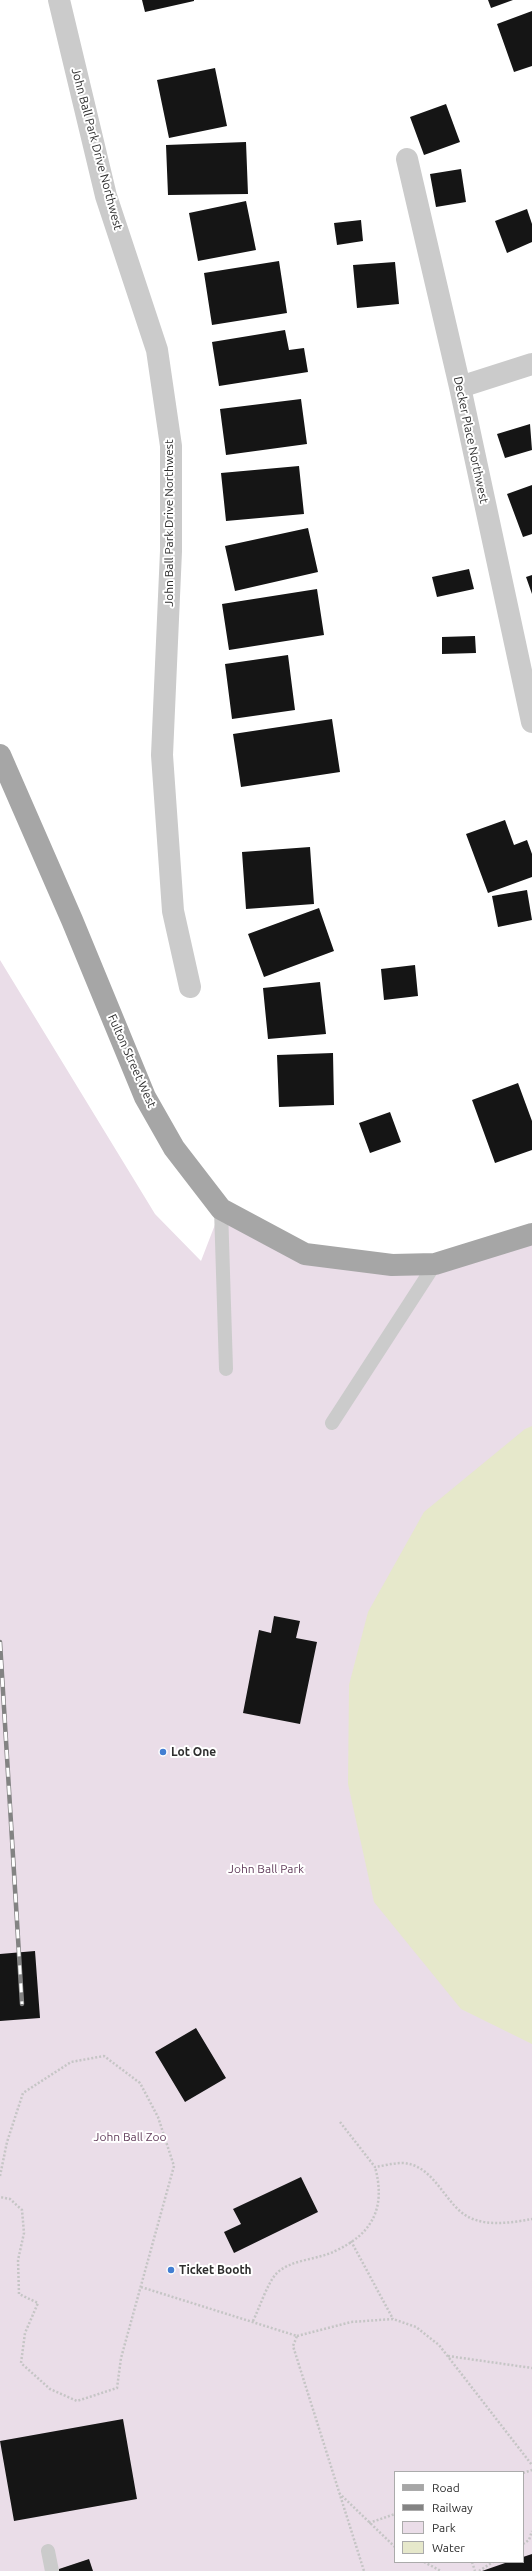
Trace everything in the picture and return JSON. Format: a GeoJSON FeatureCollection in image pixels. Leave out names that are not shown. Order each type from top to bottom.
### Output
{"type":"FeatureCollection","features":[{"type":"Feature","properties":{"kind":"main road","name":"Fulton Street West"},"geometry":{"type":"LineString","coordinates":[[0,755],[72,920],[145,1097],[174,1148],[221,1209],[305,1254],[392,1266],[435,1264],[532,1234]]}},
{"type":"Feature","properties":{"kind":"street","name":"John Ball Park Drive Northwest"},"geometry":{"type":"LineString","coordinates":[[59,0],[106,196],[157,350],[171,446],[171,551],[162,755],[173,911],[190,987]]}},
{"type":"Feature","properties":{"kind":"street","name":"Decker Place Northwest"},"geometry":{"type":"LineString","coordinates":[[407,158],[460,387],[532,722]]}},
{"type":"Feature","properties":{"kind":"street"},"geometry":{"type":"LineString","coordinates":[[460,387],[532,364]]}},
{"type":"Feature","properties":{"kind":"lane"},"geometry":{"type":"LineString","coordinates":[[221,1209],[226,1369]]}},
{"type":"Feature","properties":{"kind":"lane"},"geometry":{"type":"LineString","coordinates":[[332,1423],[435,1264]]}},
{"type":"Feature","properties":{"kind":"lane"},"geometry":{"type":"LineString","coordinates":[[48,2551],[52,2571]]}},
{"type":"Feature","properties":{"kind":"path"},"geometry":{"type":"LineString","coordinates":[[0,2176],[7,2142],[23,2093],[70,2062],[104,2056],[140,2082],[158,2117],[174,2166],[121,2358],[117,2388],[77,2401],[50,2389],[21,2363],[25,2333],[38,2303],[19,2294],[18,2260],[24,2233],[22,2210],[10,2199],[0,2197]]}},
{"type":"Feature","properties":{"kind":"path"},"geometry":{"type":"LineString","coordinates":[[253,2321],[276,2274],[295,2264],[336,2251],[366,2230],[379,2205],[380,2187],[374,2168],[340,2122]]}},
{"type":"Feature","properties":{"kind":"path"},"geometry":{"type":"LineString","coordinates":[[374,2168],[403,2163],[427,2171],[462,2213],[487,2223],[514,2223],[532,2219]]}},
{"type":"Feature","properties":{"kind":"path"},"geometry":{"type":"LineString","coordinates":[[351,2240],[393,2319]]}},
{"type":"Feature","properties":{"kind":"path"},"geometry":{"type":"LineString","coordinates":[[141,2287],[297,2336],[351,2322],[393,2319],[416,2327],[439,2345],[532,2465]]}},
{"type":"Feature","properties":{"kind":"path"},"geometry":{"type":"LineString","coordinates":[[297,2336],[293,2346],[364,2571]]}},
{"type":"Feature","properties":{"kind":"path"},"geometry":{"type":"LineString","coordinates":[[448,2356],[532,2368]]}},
{"type":"Feature","properties":{"kind":"path"},"geometry":{"type":"LineString","coordinates":[[339,2493],[394,2546]]}},
{"type":"Feature","properties":{"kind":"path"},"geometry":{"type":"LineString","coordinates":[[369,2523],[394,2514]]}},
{"type":"Feature","properties":{"kind":"path"},"geometry":{"type":"LineString","coordinates":[[524,2543],[529,2540],[532,2532]]}},
{"type":"Feature","properties":{"kind":"path"},"geometry":{"type":"LineString","coordinates":[[426,2563],[441,2571]]}},
{"type":"Feature","properties":{"kind":"path"},"geometry":{"type":"LineString","coordinates":[[479,2571],[491,2563]]}},
{"type":"Feature","properties":{"kind":"green space","name":"John Ball Park"},"geometry":{"type":"Polygon","coordinates":[[[0,960],[155,1214],[201,1261],[221,1209],[305,1254],[392,1265],[532,1234],[532,2571],[0,2571],[0,960]]]}},
{"type":"Feature","properties":{"kind":"water"},"geometry":{"type":"Polygon","coordinates":[[[532,1426],[532,2044],[461,2009],[374,1902],[348,1784],[349,1685],[368,1612],[424,1512],[525,1429],[532,1426]]]}},
{"type":"Feature","properties":{"kind":"building"},"geometry":{"type":"Polygon","coordinates":[[[142,0],[194,0],[194,1],[145,12],[142,0]]]}},
{"type":"Feature","properties":{"kind":"building"},"geometry":{"type":"Polygon","coordinates":[[[488,0],[513,0],[491,8],[488,0]]]}},
{"type":"Feature","properties":{"kind":"building"},"geometry":{"type":"Polygon","coordinates":[[[532,11],[532,66],[514,72],[497,24],[532,11]]]}},
{"type":"Feature","properties":{"kind":"building"},"geometry":{"type":"Polygon","coordinates":[[[215,68],[227,126],[169,138],[157,80],[215,68]]]}},
{"type":"Feature","properties":{"kind":"building"},"geometry":{"type":"Polygon","coordinates":[[[446,104],[460,142],[424,155],[410,117],[446,104]]]}},
{"type":"Feature","properties":{"kind":"building"},"geometry":{"type":"Polygon","coordinates":[[[246,142],[248,194],[168,195],[166,145],[246,142]]]}},
{"type":"Feature","properties":{"kind":"building"},"geometry":{"type":"Polygon","coordinates":[[[461,169],[466,202],[436,207],[430,174],[461,169]]]}},
{"type":"Feature","properties":{"kind":"building"},"geometry":{"type":"Polygon","coordinates":[[[246,201],[256,250],[198,261],[189,213],[246,201]]]}},
{"type":"Feature","properties":{"kind":"building"},"geometry":{"type":"Polygon","coordinates":[[[527,209],[532,224],[532,242],[507,253],[495,221],[527,209]]]}},
{"type":"Feature","properties":{"kind":"building"},"geometry":{"type":"Polygon","coordinates":[[[361,220],[363,241],[337,245],[334,223],[361,220]]]}},
{"type":"Feature","properties":{"kind":"building"},"geometry":{"type":"Polygon","coordinates":[[[279,261],[287,313],[212,325],[204,273],[279,261]]]}},
{"type":"Feature","properties":{"kind":"building"},"geometry":{"type":"Polygon","coordinates":[[[395,262],[399,304],[357,308],[353,265],[395,262]]]}},
{"type":"Feature","properties":{"kind":"building"},"geometry":{"type":"Polygon","coordinates":[[[285,330],[289,350],[304,348],[308,372],[219,386],[212,342],[285,330]]]}},
{"type":"Feature","properties":{"kind":"building"},"geometry":{"type":"Polygon","coordinates":[[[301,399],[307,444],[226,455],[220,409],[301,399]]]}},
{"type":"Feature","properties":{"kind":"building"},"geometry":{"type":"Polygon","coordinates":[[[530,424],[532,450],[505,458],[497,434],[530,424]]]}},
{"type":"Feature","properties":{"kind":"building"},"geometry":{"type":"Polygon","coordinates":[[[299,466],[304,514],[226,521],[221,473],[299,466]]]}},
{"type":"Feature","properties":{"kind":"building"},"geometry":{"type":"Polygon","coordinates":[[[532,485],[532,534],[523,537],[507,494],[532,485]]]}},
{"type":"Feature","properties":{"kind":"building"},"geometry":{"type":"Polygon","coordinates":[[[308,528],[318,572],[235,591],[225,546],[308,528]]]}},
{"type":"Feature","properties":{"kind":"building"},"geometry":{"type":"Polygon","coordinates":[[[469,569],[474,589],[437,597],[432,577],[469,569]]]}},
{"type":"Feature","properties":{"kind":"building"},"geometry":{"type":"Polygon","coordinates":[[[532,575],[532,594],[526,577],[532,575]]]}},
{"type":"Feature","properties":{"kind":"building"},"geometry":{"type":"Polygon","coordinates":[[[317,589],[324,635],[229,650],[222,604],[317,589]]]}},
{"type":"Feature","properties":{"kind":"building"},"geometry":{"type":"Polygon","coordinates":[[[475,636],[476,653],[442,654],[442,637],[475,636]]]}},
{"type":"Feature","properties":{"kind":"building"},"geometry":{"type":"Polygon","coordinates":[[[288,655],[295,710],[232,719],[225,664],[288,655]]]}},
{"type":"Feature","properties":{"kind":"building"},"geometry":{"type":"Polygon","coordinates":[[[332,719],[340,772],[241,787],[233,734],[332,719]]]}},
{"type":"Feature","properties":{"kind":"building"},"geometry":{"type":"Polygon","coordinates":[[[505,820],[514,845],[527,840],[532,854],[532,877],[488,893],[466,834],[505,820]]]}},
{"type":"Feature","properties":{"kind":"building"},"geometry":{"type":"Polygon","coordinates":[[[310,847],[314,904],[246,909],[242,852],[310,847]]]}},
{"type":"Feature","properties":{"kind":"building"},"geometry":{"type":"Polygon","coordinates":[[[527,890],[532,920],[498,927],[492,896],[527,890]]]}},
{"type":"Feature","properties":{"kind":"building"},"geometry":{"type":"Polygon","coordinates":[[[319,908],[334,951],[264,977],[248,934],[319,908]]]}},
{"type":"Feature","properties":{"kind":"building"},"geometry":{"type":"Polygon","coordinates":[[[415,965],[418,996],[384,1000],[381,969],[415,965]]]}},
{"type":"Feature","properties":{"kind":"building"},"geometry":{"type":"Polygon","coordinates":[[[320,982],[326,1034],[268,1039],[263,988],[320,982]]]}},
{"type":"Feature","properties":{"kind":"building"},"geometry":{"type":"Polygon","coordinates":[[[333,1053],[334,1105],[279,1107],[277,1055],[333,1053]]]}},
{"type":"Feature","properties":{"kind":"building"},"geometry":{"type":"Polygon","coordinates":[[[518,1083],[532,1121],[532,1150],[495,1163],[472,1100],[518,1083]]]}},
{"type":"Feature","properties":{"kind":"building"},"geometry":{"type":"Polygon","coordinates":[[[390,1112],[401,1142],[370,1153],[359,1123],[390,1112]]]}},
{"type":"Feature","properties":{"kind":"building"},"geometry":{"type":"Polygon","coordinates":[[[274,1616],[300,1621],[296,1638],[317,1642],[300,1724],[243,1713],[259,1630],[271,1633],[274,1616]]]}},
{"type":"Feature","properties":{"kind":"building"},"geometry":{"type":"Polygon","coordinates":[[[35,1951],[40,2018],[0,2021],[0,1954],[35,1951]]]}},
{"type":"Feature","properties":{"kind":"building"},"geometry":{"type":"Polygon","coordinates":[[[196,2028],[226,2078],[185,2102],[155,2052],[196,2028]]]}},
{"type":"Feature","properties":{"kind":"building"},"geometry":{"type":"Polygon","coordinates":[[[301,2177],[318,2212],[234,2253],[224,2232],[241,2224],[233,2209],[301,2177]]]}},
{"type":"Feature","properties":{"kind":"building"},"geometry":{"type":"Polygon","coordinates":[[[123,2419],[137,2499],[14,2521],[0,2441],[123,2419]]]}},
{"type":"Feature","properties":{"kind":"building"},"geometry":{"type":"Polygon","coordinates":[[[532,2554],[532,2571],[482,2571],[505,2563],[524,2563],[524,2557],[532,2554]]]}},
{"type":"Feature","properties":{"kind":"building"},"geometry":{"type":"Polygon","coordinates":[[[89,2559],[93,2571],[59,2571],[59,2569],[89,2559]]]}},
{"type":"Feature","properties":{"kind":"railway"},"geometry":{"type":"LineString","coordinates":[[0,1642],[22,2004]]}},
{"type":"Feature","properties":{"kind":"place","name":"Lot One"},"geometry":{"type":"Point","coordinates":[163,1752]}},
{"type":"Feature","properties":{"kind":"place","name":"Ticket Booth"},"geometry":{"type":"Point","coordinates":[171,2270]}},
{"type":"Feature","properties":{"kind":"park label","name":"John Ball Zoo"},"geometry":{"type":"Point","coordinates":[130,2137]}}]}
